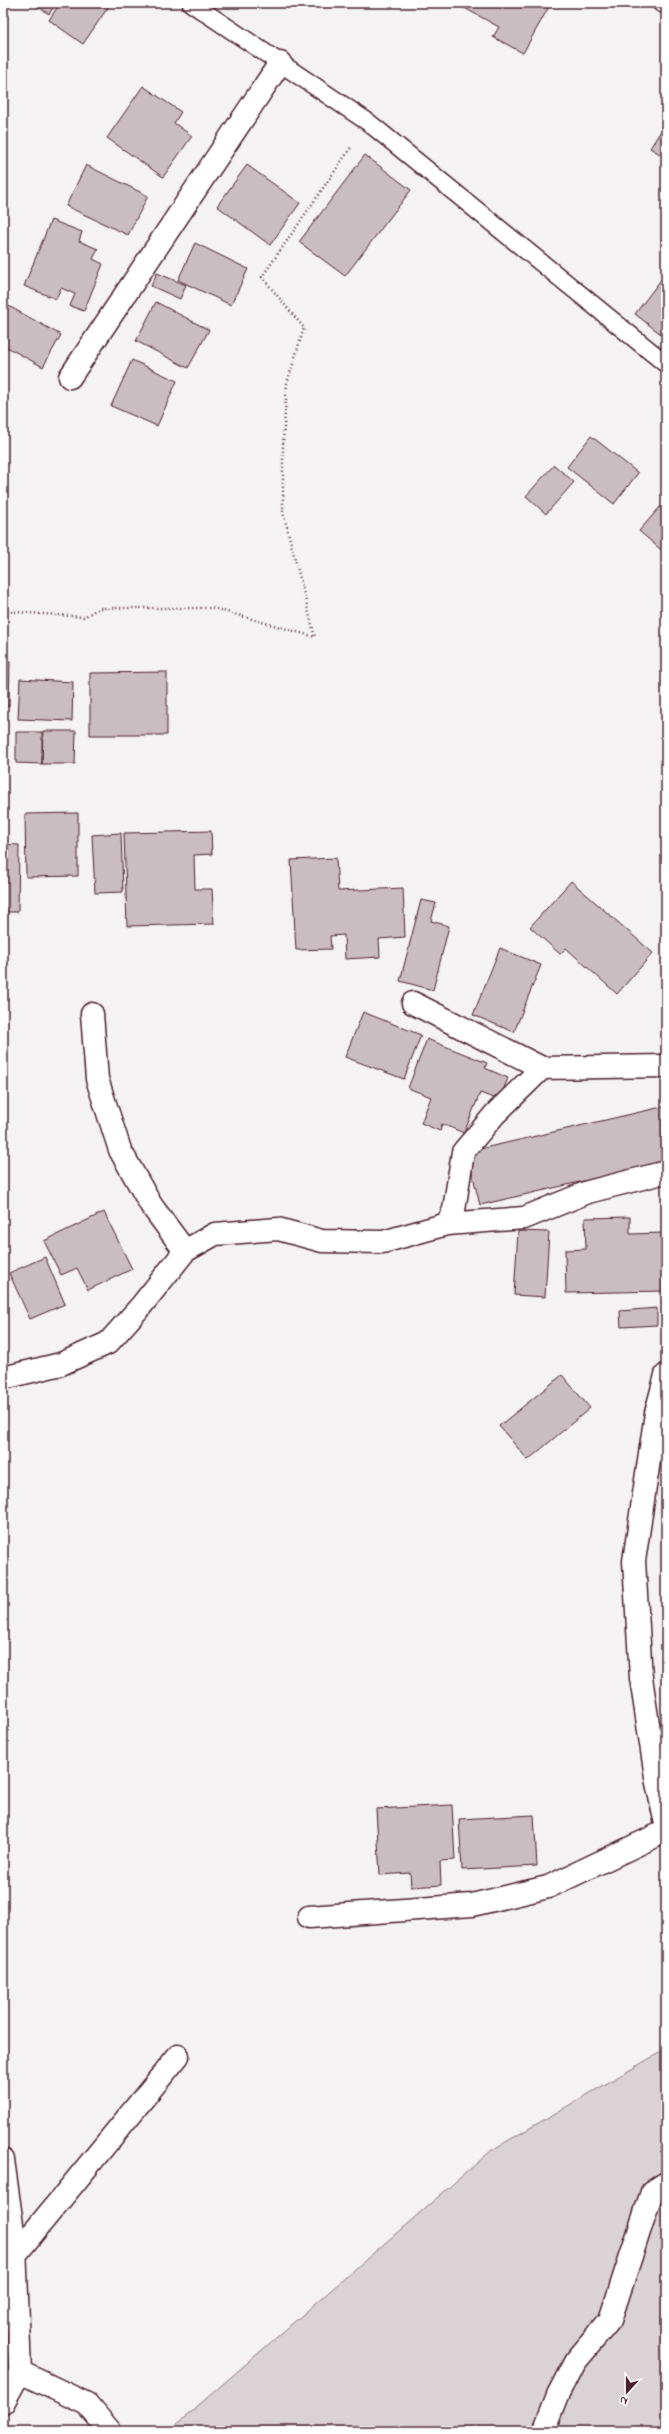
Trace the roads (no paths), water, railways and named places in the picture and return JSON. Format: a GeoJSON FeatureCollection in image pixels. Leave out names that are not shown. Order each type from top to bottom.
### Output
{"type":"FeatureCollection","features":[{"type":"Feature","properties":{"kind":"street"},"geometry":{"type":"LineString","coordinates":[[70,376],[280,63]]}},
{"type":"Feature","properties":{"kind":"street"},"geometry":{"type":"LineString","coordinates":[[413,1003],[542,1068],[666,1066]]}},
{"type":"Feature","properties":{"kind":"street"},"geometry":{"type":"LineString","coordinates":[[92,1014],[97,1079],[120,1150],[151,1205],[185,1251]]}},
{"type":"Feature","properties":{"kind":"street"},"geometry":{"type":"LineString","coordinates":[[447,1224],[454,1210],[463,1152],[494,1114],[542,1068]]}},
{"type":"Feature","properties":{"kind":"street"},"geometry":{"type":"LineString","coordinates":[[3,1378],[61,1364],[108,1342],[141,1306],[185,1251],[215,1234],[278,1229],[322,1241],[383,1242],[447,1224],[524,1218],[588,1192],[666,1172]]}},
{"type":"Feature","properties":{"kind":"street"},"geometry":{"type":"LineString","coordinates":[[666,1375],[656,1413],[634,1561],[641,1678],[657,1783],[666,1824]]}},
{"type":"Feature","properties":{"kind":"street"},"geometry":{"type":"LineString","coordinates":[[309,1917],[472,1905],[548,1887],[666,1831]]}},
{"type":"Feature","properties":{"kind":"street"},"geometry":{"type":"LineString","coordinates":[[15,2255],[178,2056]]}},
{"type":"Feature","properties":{"kind":"street"},"geometry":{"type":"LineString","coordinates":[[3,2160],[15,2255],[20,2372],[3,2403]]}},
{"type":"Feature","properties":{"kind":"street"},"geometry":{"type":"LineString","coordinates":[[544,2431],[558,2395],[575,2362],[610,2320],[652,2192],[666,2184]]}},
{"type":"Feature","properties":{"kind":"street"},"geometry":{"type":"LineString","coordinates":[[20,2372],[87,2404],[110,2431]]}},
{"type":"Feature","properties":{"kind":"lane"},"geometry":{"type":"LineString","coordinates":[[190,3],[368,122],[666,364]]}},
{"type":"Feature","properties":{"kind":"lane"},"geometry":{"type":"LineString","coordinates":[[661,3],[666,6]]}}]}
